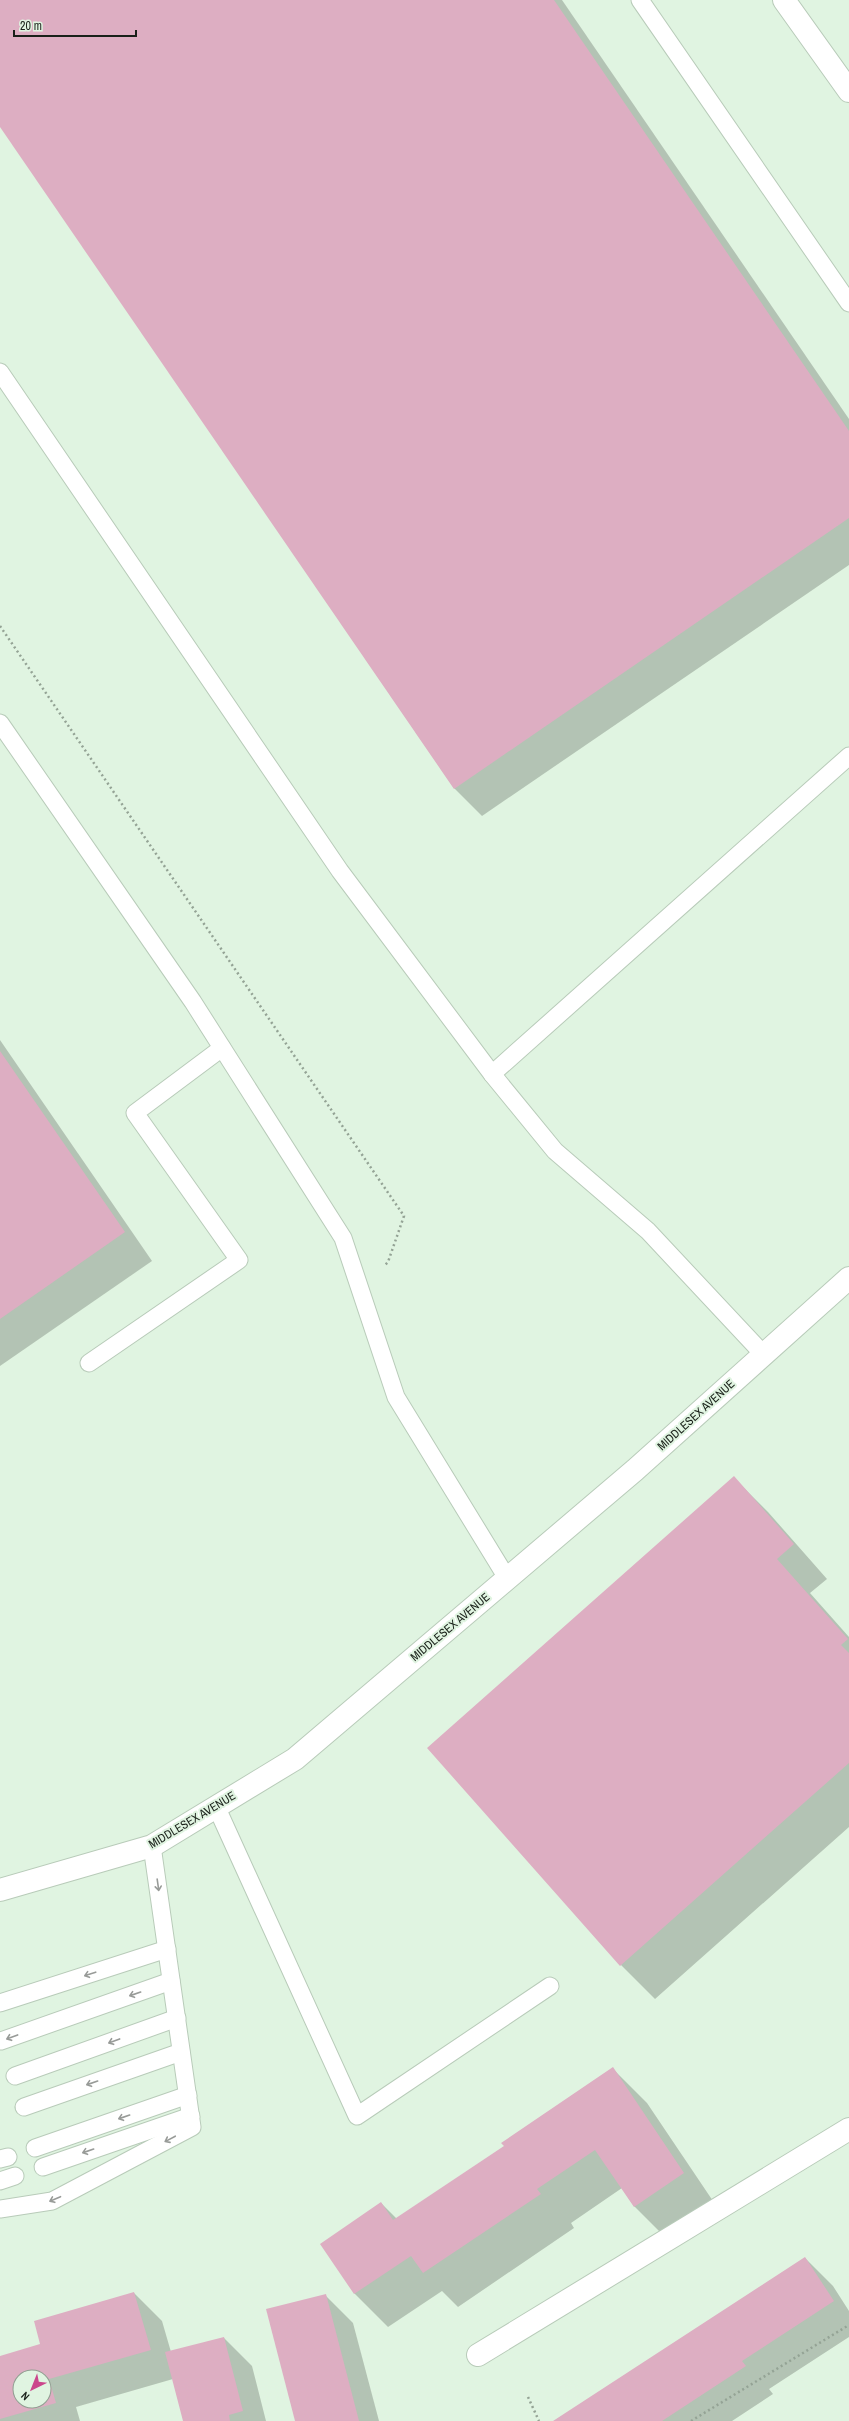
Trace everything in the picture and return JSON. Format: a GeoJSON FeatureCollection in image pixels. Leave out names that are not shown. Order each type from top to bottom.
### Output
{"type":"FeatureCollection","features":[{"type":"Feature","properties":{"kind":"main road"},"geometry":{"type":"LineString","coordinates":[[784,0],[847,83]]}},
{"type":"Feature","properties":{"kind":"main road","name":"MIDDLESEX AVENUE"},"geometry":{"type":"LineString","coordinates":[[0,1890],[152,1846],[294,1758],[635,1470],[849,1278]]}},
{"type":"Feature","properties":{"kind":"main road"},"geometry":{"type":"LineString","coordinates":[[478,2355],[849,2129]]}},
{"type":"Feature","properties":{"kind":"lane"},"geometry":{"type":"LineString","coordinates":[[640,0],[849,303]]}},
{"type":"Feature","properties":{"kind":"lane"},"geometry":{"type":"LineString","coordinates":[[0,372],[340,871],[492,1074],[554,1151],[648,1231],[764,1355]]}},
{"type":"Feature","properties":{"kind":"lane"},"geometry":{"type":"LineString","coordinates":[[0,723],[193,1002],[343,1238],[396,1397],[507,1578]]}},
{"type":"Feature","properties":{"kind":"lane"},"geometry":{"type":"LineString","coordinates":[[492,1074],[849,756]]}},
{"type":"Feature","properties":{"kind":"lane"},"geometry":{"type":"LineString","coordinates":[[89,1363],[239,1260],[135,1113],[222,1048]]}},
{"type":"Feature","properties":{"kind":"lane"},"geometry":{"type":"LineString","coordinates":[[216,1806],[357,2116],[550,1986]]}},
{"type":"Feature","properties":{"kind":"lane"},"geometry":{"type":"LineString","coordinates":[[0,2209],[52,2201],[192,2127],[152,1846]]}},
{"type":"Feature","properties":{"kind":"lane"},"geometry":{"type":"LineString","coordinates":[[0,2003],[167,1949]]}},
{"type":"Feature","properties":{"kind":"lane"},"geometry":{"type":"LineString","coordinates":[[1,2041],[171,1982]]}},
{"type":"Feature","properties":{"kind":"lane"},"geometry":{"type":"LineString","coordinates":[[15,2076],[177,2018]]}},
{"type":"Feature","properties":{"kind":"lane"},"geometry":{"type":"LineString","coordinates":[[24,2107],[181,2052]]}},
{"type":"Feature","properties":{"kind":"lane"},"geometry":{"type":"LineString","coordinates":[[35,2148],[188,2095]]}},
{"type":"Feature","properties":{"kind":"lane"},"geometry":{"type":"LineString","coordinates":[[43,2166],[191,2116]]}},
{"type":"Feature","properties":{"kind":"path"},"geometry":{"type":"LineString","coordinates":[[0,626],[404,1216],[388,1262],[360,1288]]}},
{"type":"Feature","properties":{"kind":"path"},"geometry":{"type":"LineString","coordinates":[[691,2421],[849,2325]]}},
{"type":"Feature","properties":{"kind":"path"},"geometry":{"type":"LineString","coordinates":[[528,2397],[538,2421]]}},
{"type":"Feature","properties":{"kind":"building"},"geometry":{"type":"Polygon","coordinates":[[[0,0],[554,0],[849,431],[849,518],[454,789],[0,127],[0,0]]]}},
{"type":"Feature","properties":{"kind":"building"},"geometry":{"type":"Polygon","coordinates":[[[0,1051],[125,1232],[0,1319],[0,1051]]]}},
{"type":"Feature","properties":{"kind":"building"},"geometry":{"type":"Polygon","coordinates":[[[734,1476],[794,1544],[777,1559],[848,1639],[841,1645],[849,1653],[849,1763],[620,1966],[427,1748],[734,1476]]]}},
{"type":"Feature","properties":{"kind":"building"},"geometry":{"type":"Polygon","coordinates":[[[613,2067],[684,2173],[634,2207],[595,2150],[537,2189],[541,2194],[423,2273],[411,2256],[354,2294],[320,2244],[381,2202],[393,2220],[504,2146],[501,2143],[613,2067]]]}},
{"type":"Feature","properties":{"kind":"building"},"geometry":{"type":"Polygon","coordinates":[[[805,2257],[834,2301],[742,2361],[746,2366],[662,2421],[553,2421],[805,2257]]]}},
{"type":"Feature","properties":{"kind":"building"},"geometry":{"type":"Polygon","coordinates":[[[134,2292],[151,2350],[52,2378],[52,2369],[12,2369],[12,2409],[35,2409],[0,2419],[0,2356],[40,2344],[34,2321],[134,2292]]]}},
{"type":"Feature","properties":{"kind":"building"},"geometry":{"type":"Polygon","coordinates":[[[326,2294],[359,2421],[295,2421],[266,2309],[326,2294]]]}},
{"type":"Feature","properties":{"kind":"building"},"geometry":{"type":"Polygon","coordinates":[[[224,2337],[243,2411],[229,2415],[230,2421],[183,2421],[165,2352],[224,2337]]]}},
{"type":"Feature","properties":{"kind":"building"},"geometry":{"type":"Polygon","coordinates":[[[52,2389],[56,2403],[52,2404],[52,2389]]]}}]}
